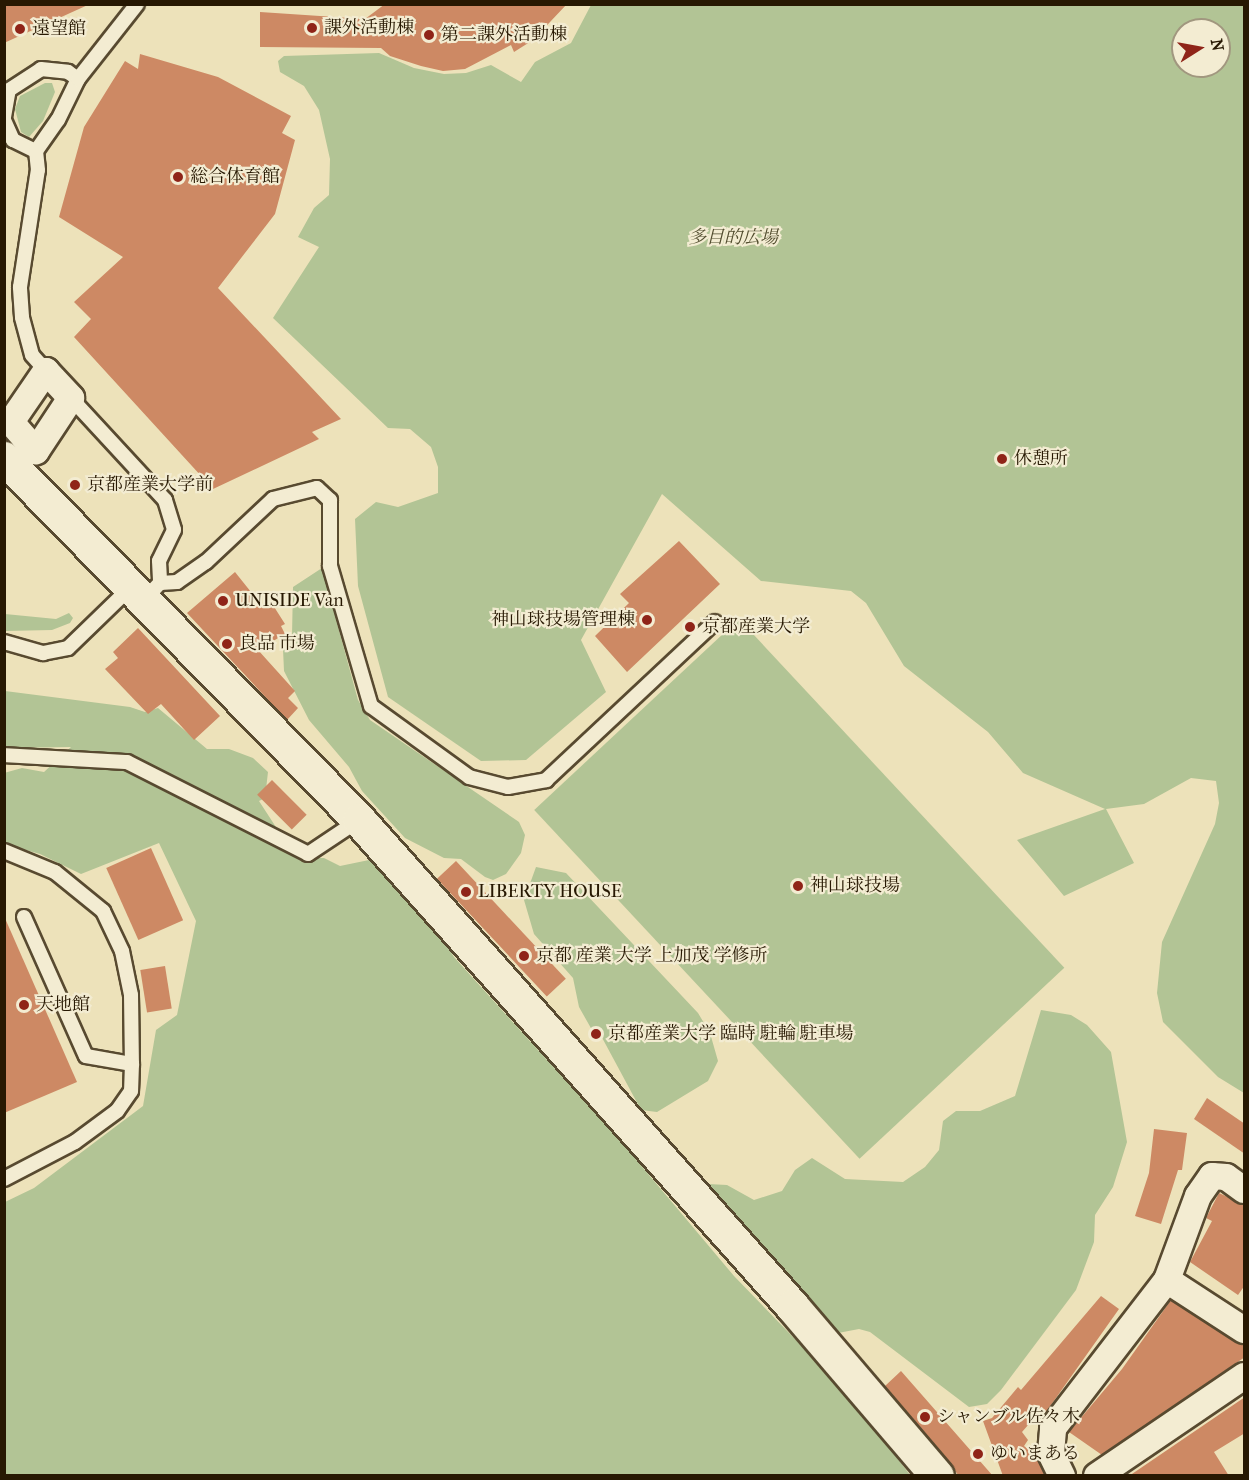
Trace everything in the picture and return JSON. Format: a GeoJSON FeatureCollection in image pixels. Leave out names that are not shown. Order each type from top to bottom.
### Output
{"type":"FeatureCollection","features":[{"type":"Feature","properties":{"kind":"street"},"geometry":{"type":"LineString","coordinates":[[46,371],[71,398],[36,450],[11,422],[46,371]]}},
{"type":"Feature","properties":{"kind":"street"},"geometry":{"type":"LineString","coordinates":[[4,458],[145,590],[359,820],[792,1306],[937,1476]]}},
{"type":"Feature","properties":{"kind":"street"},"geometry":{"type":"LineString","coordinates":[[1062,1476],[1051,1453],[1053,1428],[1167,1280],[1198,1196],[1212,1176],[1226,1177],[1245,1190]]}},
{"type":"Feature","properties":{"kind":"street"},"geometry":{"type":"LineString","coordinates":[[1167,1280],[1245,1330]]}},
{"type":"Feature","properties":{"kind":"street"},"geometry":{"type":"LineString","coordinates":[[1097,1476],[1245,1376]]}},
{"type":"Feature","properties":{"kind":"lane"},"geometry":{"type":"LineString","coordinates":[[46,371],[32,355],[22,317],[21,287],[38,170],[36,150],[58,120],[78,79],[137,4]]}},
{"type":"Feature","properties":{"kind":"lane"},"geometry":{"type":"LineString","coordinates":[[36,150],[14,140],[4,119],[9,90],[41,69],[68,72],[78,79]]}},
{"type":"Feature","properties":{"kind":"lane"},"geometry":{"type":"LineString","coordinates":[[71,398],[165,500],[174,530],[145,590]]}},
{"type":"Feature","properties":{"kind":"lane"},"geometry":{"type":"LineString","coordinates":[[4,642],[43,653],[68,648],[145,590],[177,582],[206,562],[273,499],[317,488],[330,500],[330,566],[371,706],[469,777],[508,787],[546,780],[715,622]]}},
{"type":"Feature","properties":{"kind":"lane"},"geometry":{"type":"LineString","coordinates":[[4,755],[127,762],[308,854],[359,820]]}},
{"type":"Feature","properties":{"kind":"lane"},"geometry":{"type":"LineString","coordinates":[[4,851],[55,872],[102,911],[122,951],[131,995],[132,1064],[131,1091],[117,1111],[75,1142],[4,1179]]}},
{"type":"Feature","properties":{"kind":"lane"},"geometry":{"type":"LineString","coordinates":[[24,917],[86,1056],[132,1064]]}},
{"type":"Feature","properties":{"kind":"green space","name":"多目的広場"},"geometry":{"type":"Polygon","coordinates":[[[591,5],[1244,5],[1244,1093],[1218,1077],[1163,1022],[1157,993],[1162,942],[1215,824],[1219,803],[1216,781],[1191,778],[1144,804],[1106,809],[1134,863],[1064,896],[1017,840],[1105,809],[1023,773],[988,732],[904,666],[866,603],[851,591],[761,581],[662,494],[581,640],[606,692],[526,760],[481,761],[388,697],[358,586],[355,519],[376,502],[398,507],[438,493],[438,467],[431,447],[410,429],[388,428],[273,318],[319,247],[298,237],[314,208],[329,195],[330,159],[319,110],[304,86],[280,72],[278,61],[284,56],[379,53],[414,68],[444,74],[466,73],[491,65],[521,82],[535,62],[571,43],[591,5]]]}},
{"type":"Feature","properties":{"kind":"green space"},"geometry":{"type":"Polygon","coordinates":[[[45,83],[52,83],[55,92],[43,121],[29,137],[21,132],[15,109],[20,96],[45,83]]]}},
{"type":"Feature","properties":{"kind":"green space"},"geometry":{"type":"Polygon","coordinates":[[[322,568],[358,700],[370,720],[519,822],[525,835],[521,853],[506,874],[493,880],[485,877],[461,859],[444,858],[405,838],[362,791],[349,767],[309,720],[284,671],[283,649],[292,635],[293,587],[322,568]]]}},
{"type":"Feature","properties":{"kind":"green space"},"geometry":{"type":"Polygon","coordinates":[[[69,613],[73,618],[70,623],[52,630],[5,631],[5,614],[56,619],[69,613]]]}},
{"type":"Feature","properties":{"kind":"green space","name":"神山球技場"},"geometry":{"type":"Polygon","coordinates":[[[739,619],[1064,968],[860,1159],[534,810],[739,619]]]}},
{"type":"Feature","properties":{"kind":"green space"},"geometry":{"type":"Polygon","coordinates":[[[5,691],[130,707],[145,712],[158,708],[207,749],[229,749],[253,758],[268,772],[265,798],[259,801],[296,858],[324,858],[340,866],[369,860],[436,928],[454,957],[623,1144],[734,1276],[852,1398],[910,1475],[5,1475],[5,1202],[34,1188],[143,1106],[156,1030],[177,1015],[196,921],[159,843],[81,874],[40,854],[5,844],[4,773],[22,768],[44,772],[71,747],[5,748],[5,691]]]}},
{"type":"Feature","properties":{"kind":"green space"},"geometry":{"type":"Polygon","coordinates":[[[536,867],[566,873],[698,1013],[710,1033],[718,1061],[708,1081],[657,1112],[641,1110],[599,1032],[592,1030],[579,1007],[573,978],[534,934],[524,900],[536,867]]]}},
{"type":"Feature","properties":{"kind":"green space"},"geometry":{"type":"Polygon","coordinates":[[[1041,1010],[1071,1015],[1087,1025],[1111,1052],[1127,1142],[1113,1187],[1095,1215],[1094,1242],[1076,1290],[1001,1390],[987,1404],[969,1407],[870,1332],[859,1329],[838,1333],[708,1184],[727,1185],[754,1200],[782,1191],[795,1170],[812,1158],[845,1179],[903,1182],[925,1167],[939,1150],[943,1121],[956,1111],[980,1111],[1015,1096],[1041,1010]]]}},
{"type":"Feature","properties":{"kind":"building","name":"遠望館"},"geometry":{"type":"Polygon","coordinates":[[[4,4],[90,4],[4,43],[4,4]]]}},
{"type":"Feature","properties":{"kind":"building","name":"第二課外活動棟"},"geometry":{"type":"Polygon","coordinates":[[[385,4],[567,4],[533,40],[514,52],[511,45],[465,69],[443,71],[421,66],[390,56],[381,48],[260,47],[260,12],[365,19],[385,4]]]}},
{"type":"Feature","properties":{"kind":"building"},"geometry":{"type":"Polygon","coordinates":[[[140,54],[218,77],[291,116],[282,133],[295,140],[275,214],[218,288],[341,419],[312,432],[319,439],[213,489],[74,337],[91,319],[74,302],[123,257],[59,217],[84,127],[125,61],[138,69],[140,54]]]}},
{"type":"Feature","properties":{"kind":"building","name":"神山球技場管理棟"},"geometry":{"type":"Polygon","coordinates":[[[679,541],[720,584],[627,672],[595,636],[629,603],[620,594],[679,541]]]}},
{"type":"Feature","properties":{"kind":"building"},"geometry":{"type":"Polygon","coordinates":[[[235,572],[263,607],[271,602],[285,624],[281,626],[285,634],[258,650],[295,691],[288,698],[298,708],[287,720],[187,613],[235,572]]]}},
{"type":"Feature","properties":{"kind":"building"},"geometry":{"type":"Polygon","coordinates":[[[138,628],[220,716],[194,740],[161,704],[148,714],[105,669],[118,658],[113,652],[138,628]]]}},
{"type":"Feature","properties":{"kind":"building"},"geometry":{"type":"Polygon","coordinates":[[[272,780],[307,815],[292,829],[257,795],[272,780]]]}},
{"type":"Feature","properties":{"kind":"building"},"geometry":{"type":"Polygon","coordinates":[[[151,848],[183,920],[138,940],[106,868],[151,848]]]}},
{"type":"Feature","properties":{"kind":"building"},"geometry":{"type":"Polygon","coordinates":[[[456,861],[566,979],[547,996],[437,879],[456,861]]]}},
{"type":"Feature","properties":{"kind":"building","name":"天地館"},"geometry":{"type":"Polygon","coordinates":[[[4,916],[77,1082],[4,1113],[4,916]]]}},
{"type":"Feature","properties":{"kind":"building"},"geometry":{"type":"Polygon","coordinates":[[[165,966],[172,1008],[147,1012],[140,970],[165,966]]]}},
{"type":"Feature","properties":{"kind":"building"},"geometry":{"type":"Polygon","coordinates":[[[1207,1098],[1245,1124],[1245,1154],[1194,1119],[1207,1098]]]}},
{"type":"Feature","properties":{"kind":"building"},"geometry":{"type":"Polygon","coordinates":[[[1154,1129],[1187,1133],[1182,1170],[1178,1170],[1161,1224],[1135,1216],[1149,1173],[1154,1129]]]}},
{"type":"Feature","properties":{"kind":"building"},"geometry":{"type":"Polygon","coordinates":[[[1219,1193],[1245,1205],[1245,1285],[1238,1295],[1190,1262],[1212,1221],[1206,1218],[1219,1193]]]}},
{"type":"Feature","properties":{"kind":"building"},"geometry":{"type":"Polygon","coordinates":[[[1101,1296],[1119,1309],[1046,1412],[1042,1409],[1022,1432],[1028,1440],[1024,1446],[1036,1455],[1045,1476],[1003,1476],[983,1421],[992,1418],[1018,1387],[1021,1390],[1101,1296]]]}},
{"type":"Feature","properties":{"kind":"building"},"geometry":{"type":"Polygon","coordinates":[[[1171,1300],[1245,1345],[1245,1357],[1102,1455],[1069,1432],[1122,1369],[1171,1300]]]}},
{"type":"Feature","properties":{"kind":"building","name":"シャンブル佐々木"},"geometry":{"type":"Polygon","coordinates":[[[901,1371],[993,1476],[959,1476],[885,1386],[901,1371]]]}},
{"type":"Feature","properties":{"kind":"building"},"geometry":{"type":"Polygon","coordinates":[[[1245,1397],[1245,1433],[1214,1452],[1229,1476],[1129,1476],[1245,1397]]]}},
{"type":"Feature","properties":{"kind":"place","name":"課外活動棟"},"geometry":{"type":"Point","coordinates":[312,28]}},
{"type":"Feature","properties":{"kind":"place","name":"遠望館"},"geometry":{"type":"Point","coordinates":[20,29]}},
{"type":"Feature","properties":{"kind":"place","name":"第二課外活動棟"},"geometry":{"type":"Point","coordinates":[429,35]}},
{"type":"Feature","properties":{"kind":"place","name":"総合体育館"},"geometry":{"type":"Point","coordinates":[178,177]}},
{"type":"Feature","properties":{"kind":"place","name":"休憩所"},"geometry":{"type":"Point","coordinates":[1002,459]}},
{"type":"Feature","properties":{"kind":"place","name":"京都産業大学前"},"geometry":{"type":"Point","coordinates":[75,485]}},
{"type":"Feature","properties":{"kind":"place","name":"UNISIDE Van"},"geometry":{"type":"Point","coordinates":[223,601]}},
{"type":"Feature","properties":{"kind":"place","name":"神山球技場管理棟"},"geometry":{"type":"Point","coordinates":[647,620]}},
{"type":"Feature","properties":{"kind":"place","name":"京都産業大学"},"geometry":{"type":"Point","coordinates":[690,627]}},
{"type":"Feature","properties":{"kind":"place","name":"良品 市場"},"geometry":{"type":"Point","coordinates":[227,644]}},
{"type":"Feature","properties":{"kind":"place","name":"神山球技場"},"geometry":{"type":"Point","coordinates":[798,886]}},
{"type":"Feature","properties":{"kind":"place","name":"LIBERTY HOUSE"},"geometry":{"type":"Point","coordinates":[466,892]}},
{"type":"Feature","properties":{"kind":"place","name":"京都 産業 大学 上加茂 学修所"},"geometry":{"type":"Point","coordinates":[524,956]}},
{"type":"Feature","properties":{"kind":"place","name":"天地館"},"geometry":{"type":"Point","coordinates":[24,1005]}},
{"type":"Feature","properties":{"kind":"place","name":"京都産業大学 臨時 駐輪 駐車場"},"geometry":{"type":"Point","coordinates":[596,1034]}},
{"type":"Feature","properties":{"kind":"place","name":"シャンブル佐々木"},"geometry":{"type":"Point","coordinates":[925,1417]}},
{"type":"Feature","properties":{"kind":"place","name":"ゆいまある"},"geometry":{"type":"Point","coordinates":[978,1454]}}]}
